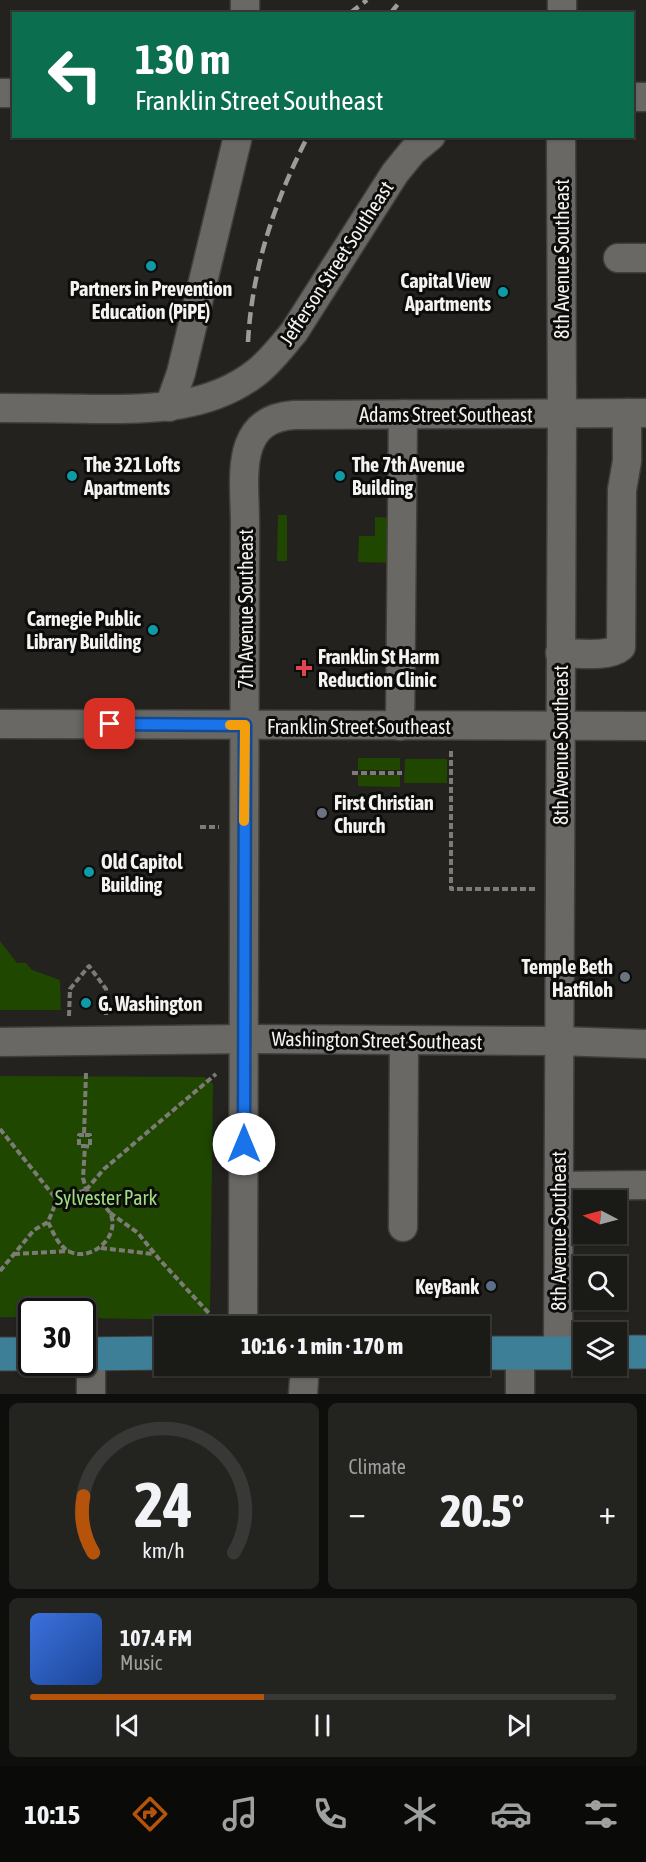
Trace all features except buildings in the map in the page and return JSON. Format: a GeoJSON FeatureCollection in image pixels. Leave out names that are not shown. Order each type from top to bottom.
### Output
{"type":"FeatureCollection","features":[{"type":"Feature","properties":{"kind":"main road"},"geometry":{"type":"LineString","coordinates":[[627,1353],[646,1352]]}},
{"type":"Feature","properties":{"kind":"main road"},"geometry":{"type":"LineString","coordinates":[[96,1354],[154,1353]]}},
{"type":"Feature","properties":{"kind":"main road"},"geometry":{"type":"LineString","coordinates":[[490,1353],[571,1353]]}},
{"type":"Feature","properties":{"kind":"main road"},"geometry":{"type":"LineString","coordinates":[[0,1354],[18,1354]]}},
{"type":"Feature","properties":{"kind":"street"},"geometry":{"type":"LineString","coordinates":[[0,408],[140,409],[169,407],[181,373],[238,138]]}},
{"type":"Feature","properties":{"kind":"street","name":"Jefferson Street Southeast"},"geometry":{"type":"LineString","coordinates":[[169,407],[198,402],[224,392],[257,372],[275,355],[294,332],[395,173],[413,151],[429,138]]}},
{"type":"Feature","properties":{"kind":"street","name":"8th Avenue Southeast"},"geometry":{"type":"LineString","coordinates":[[561,138],[559,1186],[571,1353]]}},
{"type":"Feature","properties":{"kind":"street"},"geometry":{"type":"LineString","coordinates":[[618,258],[646,258]]}},
{"type":"Feature","properties":{"kind":"street"},"geometry":{"type":"LineString","coordinates":[[560,653],[607,654],[616,652],[621,647],[622,490],[636,413]]}},
{"type":"Feature","properties":{"kind":"street","name":"Adams Street Southeast"},"geometry":{"type":"LineString","coordinates":[[254,434],[272,418],[282,415],[636,413]]}},
{"type":"Feature","properties":{"kind":"street"},"geometry":{"type":"LineString","coordinates":[[400,726],[403,414]]}},
{"type":"Feature","properties":{"kind":"street","name":"7th Avenue Southeast"},"geometry":{"type":"LineString","coordinates":[[230,1316],[245,1039],[246,457],[254,434]]}},
{"type":"Feature","properties":{"kind":"street","name":"Franklin Street Southeast"},"geometry":{"type":"LineString","coordinates":[[0,724],[646,726]]}},
{"type":"Feature","properties":{"kind":"street","name":"Washington Street Southeast"},"geometry":{"type":"LineString","coordinates":[[0,1042],[245,1039],[559,1041],[646,1044]]}},
{"type":"Feature","properties":{"kind":"street"},"geometry":{"type":"LineString","coordinates":[[403,1227],[404,1041]]}},
{"type":"Feature","properties":{"kind":"street"},"geometry":{"type":"LineString","coordinates":[[559,1186],[646,1185]]}},
{"type":"Feature","properties":{"kind":"street"},"geometry":{"type":"LineString","coordinates":[[519,1394],[520,1353]]}},
{"type":"Feature","properties":{"kind":"street"},"geometry":{"type":"LineString","coordinates":[[89,1376],[91,1394]]}},
{"type":"Feature","properties":{"kind":"street"},"geometry":{"type":"LineString","coordinates":[[303,1394],[304,1376]]}},
{"type":"Feature","properties":{"kind":"path"},"geometry":{"type":"LineString","coordinates":[[451,751],[451,889],[535,890]]}},
{"type":"Feature","properties":{"kind":"path"},"geometry":{"type":"LineString","coordinates":[[352,773],[402,772]]}},
{"type":"Feature","properties":{"kind":"path"},"geometry":{"type":"LineString","coordinates":[[200,827],[219,826]]}},
{"type":"Feature","properties":{"kind":"path"},"geometry":{"type":"LineString","coordinates":[[69,1017],[70,989],[89,966],[106,989],[106,1017]]}},
{"type":"Feature","properties":{"kind":"path"},"geometry":{"type":"LineString","coordinates":[[86,1073],[84,1135],[90,1135],[90,1147],[85,1146],[83,1178],[86,1190],[110,1213],[138,1233],[154,1254],[221,1316]]}},
{"type":"Feature","properties":{"kind":"path"},"geometry":{"type":"LineString","coordinates":[[0,1270],[34,1230],[48,1222],[57,1200],[86,1190],[104,1169],[216,1074]]}},
{"type":"Feature","properties":{"kind":"path"},"geometry":{"type":"LineString","coordinates":[[0,1129],[57,1200]]}},
{"type":"Feature","properties":{"kind":"path"},"geometry":{"type":"LineString","coordinates":[[14,1255],[69,1251],[85,1254],[93,1252],[100,1248],[110,1234],[110,1213]]}},
{"type":"Feature","properties":{"kind":"path"},"geometry":{"type":"LineString","coordinates":[[48,1222],[58,1241],[69,1251]]}},
{"type":"Feature","properties":{"kind":"path"},"geometry":{"type":"LineString","coordinates":[[100,1248],[154,1254]]}},
{"type":"Feature","properties":{"kind":"green space"},"geometry":{"type":"Polygon","coordinates":[[[278,515],[287,515],[287,561],[277,561],[278,515]]]}},
{"type":"Feature","properties":{"kind":"green space"},"geometry":{"type":"Polygon","coordinates":[[[375,517],[397,518],[397,563],[358,562],[359,536],[375,536],[375,517]]]}},
{"type":"Feature","properties":{"kind":"green space"},"geometry":{"type":"Polygon","coordinates":[[[358,758],[400,758],[400,770],[358,770],[358,758]]]}},
{"type":"Feature","properties":{"kind":"green space"},"geometry":{"type":"Polygon","coordinates":[[[405,759],[447,759],[447,783],[404,783],[405,759]]]}},
{"type":"Feature","properties":{"kind":"green space"},"geometry":{"type":"Polygon","coordinates":[[[358,775],[400,775],[400,787],[358,786],[358,775]]]}},
{"type":"Feature","properties":{"kind":"green space"},"geometry":{"type":"Polygon","coordinates":[[[0,941],[17,963],[26,963],[32,970],[60,980],[61,1010],[0,1010],[0,941]]]}},
{"type":"Feature","properties":{"kind":"green space","name":"Sylvester Park"},"geometry":{"type":"Polygon","coordinates":[[[0,1076],[205,1077],[213,1084],[210,1314],[208,1316],[154,1316],[154,1319],[96,1318],[96,1298],[18,1298],[18,1317],[0,1317],[0,1076]]]}},
{"type":"Feature","properties":{"kind":"railway"},"geometry":{"type":"LineString","coordinates":[[352,12],[367,0]]}},
{"type":"Feature","properties":{"kind":"railway"},"geometry":{"type":"LineString","coordinates":[[392,12],[401,0]]}},
{"type":"Feature","properties":{"kind":"railway"},"geometry":{"type":"LineString","coordinates":[[248,342],[254,288],[267,236],[285,186],[307,138]]}},
{"type":"Feature","properties":{"kind":"slow traffic"},"geometry":{"type":"LineString","coordinates":[[230,725],[245,725],[244,821]]}},
{"type":"Feature","properties":{"kind":"place","name":"Partners in Prevention Education (PiPE)"},"geometry":{"type":"Point","coordinates":[151,266]}},
{"type":"Feature","properties":{"kind":"place","name":"Capital View Apartments"},"geometry":{"type":"Point","coordinates":[503,292]}},
{"type":"Feature","properties":{"kind":"place","name":"The 321 Lofts Apartments"},"geometry":{"type":"Point","coordinates":[72,476]}},
{"type":"Feature","properties":{"kind":"place","name":"The 7th Avenue Building"},"geometry":{"type":"Point","coordinates":[340,476]}},
{"type":"Feature","properties":{"kind":"place","name":"Carnegie Public Library Building"},"geometry":{"type":"Point","coordinates":[153,630]}},
{"type":"Feature","properties":{"kind":"place","name":"Franklin St Harm Reduction Clinic"},"geometry":{"type":"Point","coordinates":[304,668]}},
{"type":"Feature","properties":{"kind":"place","name":"First Christian Church"},"geometry":{"type":"Point","coordinates":[322,813]}},
{"type":"Feature","properties":{"kind":"place","name":"Old Capitol Building"},"geometry":{"type":"Point","coordinates":[89,872]}},
{"type":"Feature","properties":{"kind":"place","name":"Temple Beth Hatfiloh"},"geometry":{"type":"Point","coordinates":[625,977]}},
{"type":"Feature","properties":{"kind":"place","name":"G. Washington"},"geometry":{"type":"Point","coordinates":[86,1003]}},
{"type":"Feature","properties":{"kind":"place","name":"KeyBank"},"geometry":{"type":"Point","coordinates":[491,1286]}},
{"type":"Feature","properties":{"kind":"route"},"geometry":{"type":"LineString","coordinates":[[110,724],[245,725],[244,1144]]}}]}
